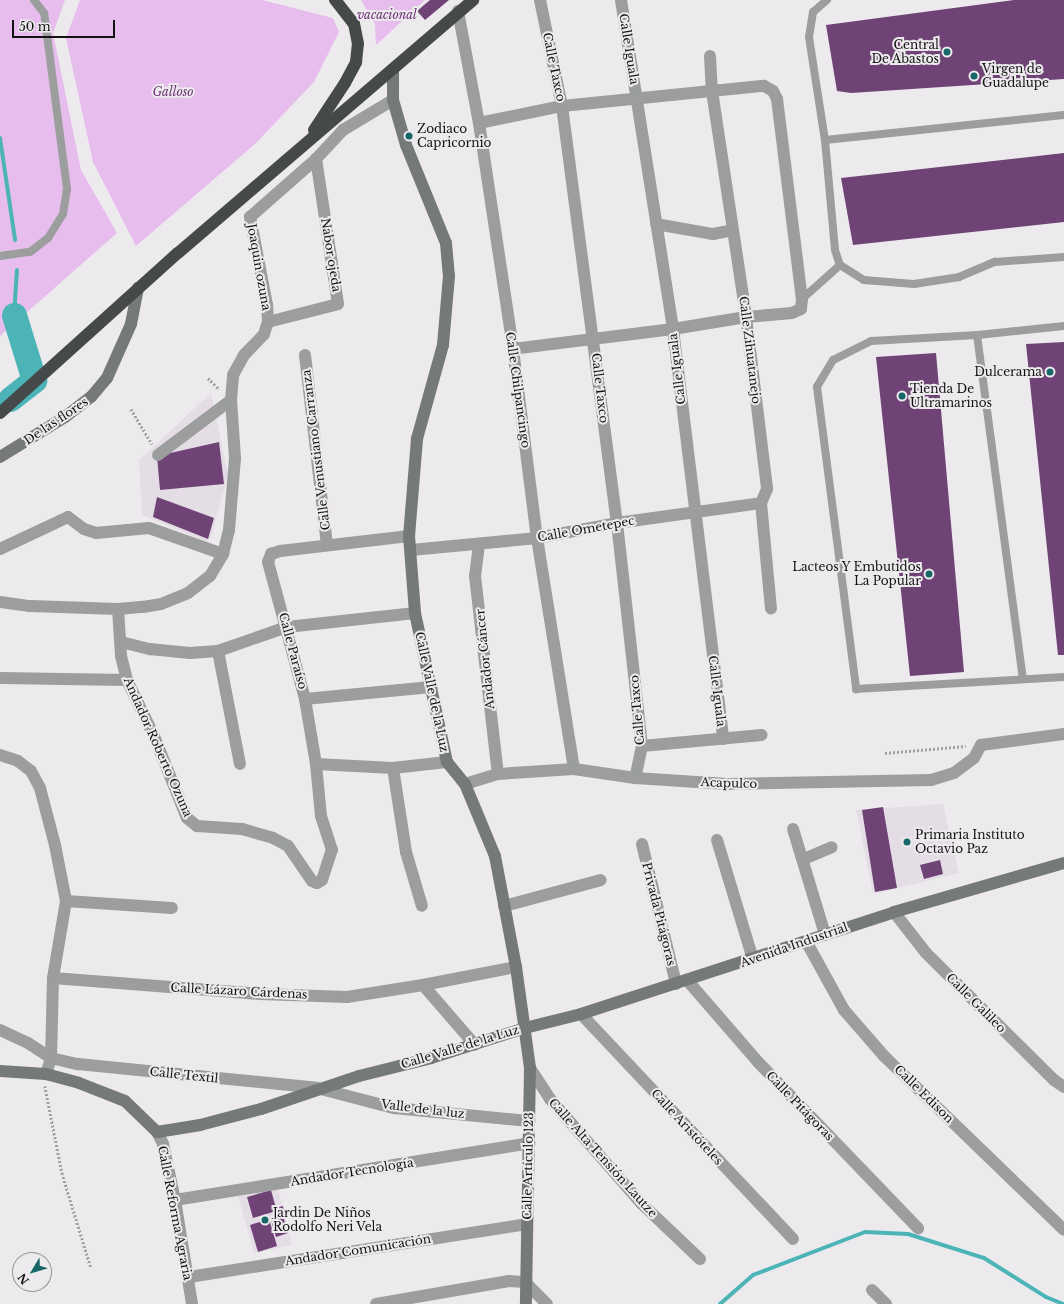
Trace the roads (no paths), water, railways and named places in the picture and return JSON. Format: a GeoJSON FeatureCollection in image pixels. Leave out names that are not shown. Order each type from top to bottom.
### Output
{"type":"FeatureCollection","features":[{"type":"Feature","properties":{"kind":"highway"},"geometry":{"type":"LineString","coordinates":[[307,141],[345,83],[356,62],[358,44],[354,24],[335,0]]}},
{"type":"Feature","properties":{"kind":"highway"},"geometry":{"type":"LineString","coordinates":[[0,413],[138,288],[307,141],[393,69],[458,11],[473,0]]}},
{"type":"Feature","properties":{"kind":"street","name":"Calle Taxco"},"geometry":{"type":"LineString","coordinates":[[540,0],[562,106],[617,523],[642,746],[635,778]]}},
{"type":"Feature","properties":{"kind":"street","name":"Calle Iguala"},"geometry":{"type":"LineString","coordinates":[[621,0],[673,329],[693,513],[723,740]]}},
{"type":"Feature","properties":{"kind":"street","name":"Calle Chilpancingo"},"geometry":{"type":"LineString","coordinates":[[458,11],[479,123],[513,350],[537,538],[574,769]]}},
{"type":"Feature","properties":{"kind":"street","name":"Calle Zihuatanejo"},"geometry":{"type":"LineString","coordinates":[[710,56],[712,91],[746,317],[767,489],[761,503],[772,609]]}},
{"type":"Feature","properties":{"kind":"street","name":"Calle Valle de la Luz"},"geometry":{"type":"LineString","coordinates":[[158,1132],[230,1118],[296,1098],[317,1088],[475,1044],[525,1028],[516,967],[494,856],[465,784],[447,762],[415,612],[409,536],[418,439],[444,345],[449,276],[446,243],[406,145],[394,100],[393,69]]}},
{"type":"Feature","properties":{"kind":"street"},"geometry":{"type":"LineString","coordinates":[[479,123],[562,106],[637,97],[764,86],[773,91],[777,99],[802,304],[792,313],[746,317],[673,329],[593,337],[513,350]]}},
{"type":"Feature","properties":{"kind":"street"},"geometry":{"type":"LineString","coordinates":[[316,159],[343,130],[394,100]]}},
{"type":"Feature","properties":{"kind":"street","name":"Joaquin ozuna"},"geometry":{"type":"LineString","coordinates":[[0,602],[30,606],[118,609],[161,604],[188,593],[210,576],[223,554],[229,530],[235,458],[231,400],[233,375],[244,355],[264,334],[268,322],[266,297],[250,217],[316,159]]}},
{"type":"Feature","properties":{"kind":"street","name":"Nabor ojeda"},"geometry":{"type":"LineString","coordinates":[[268,322],[338,304],[316,159]]}},
{"type":"Feature","properties":{"kind":"street"},"geometry":{"type":"LineString","coordinates":[[656,224],[713,234],[733,230]]}},
{"type":"Feature","properties":{"kind":"street","name":"De las flores"},"geometry":{"type":"LineString","coordinates":[[0,457],[66,417],[91,397],[108,378],[131,324],[138,288]]}},
{"type":"Feature","properties":{"kind":"street","name":"Calle Venustiano Carranza"},"geometry":{"type":"LineString","coordinates":[[305,354],[327,544]]}},
{"type":"Feature","properties":{"kind":"street"},"geometry":{"type":"LineString","coordinates":[[158,454],[231,400]]}},
{"type":"Feature","properties":{"kind":"street","name":"Calle Ometepec"},"geometry":{"type":"LineString","coordinates":[[411,550],[537,538],[617,523],[761,503]]}},
{"type":"Feature","properties":{"kind":"street"},"geometry":{"type":"LineString","coordinates":[[0,549],[68,517],[84,529],[96,533],[149,528],[223,554]]}},
{"type":"Feature","properties":{"kind":"street","name":"Calle Paraíso"},"geometry":{"type":"LineString","coordinates":[[317,883],[322,880],[332,850],[321,816],[316,764],[305,699],[287,627],[268,562],[271,554],[280,551],[327,544],[409,536]]}},
{"type":"Feature","properties":{"kind":"street","name":"Andador Cáncer"},"geometry":{"type":"LineString","coordinates":[[479,544],[475,576],[498,774]]}},
{"type":"Feature","properties":{"kind":"street","name":"Andador Roberto Ozuna"},"geometry":{"type":"LineString","coordinates":[[118,609],[121,656],[127,680],[154,736],[187,818],[197,826],[242,829],[272,838],[288,846],[312,881],[317,883]]}},
{"type":"Feature","properties":{"kind":"street"},"geometry":{"type":"LineString","coordinates":[[121,642],[150,649],[190,652],[218,651],[287,627],[415,612]]}},
{"type":"Feature","properties":{"kind":"street"},"geometry":{"type":"LineString","coordinates":[[218,651],[240,764]]}},
{"type":"Feature","properties":{"kind":"street"},"geometry":{"type":"LineString","coordinates":[[0,678],[127,680]]}},
{"type":"Feature","properties":{"kind":"street"},"geometry":{"type":"LineString","coordinates":[[305,699],[431,687]]}},
{"type":"Feature","properties":{"kind":"street","name":"Acapulco"},"geometry":{"type":"LineString","coordinates":[[465,784],[498,774],[574,769],[635,778],[775,785],[931,780],[959,770],[974,758],[981,745],[1064,734]]}},
{"type":"Feature","properties":{"kind":"street"},"geometry":{"type":"LineString","coordinates":[[642,746],[723,740],[761,735]]}},
{"type":"Feature","properties":{"kind":"street"},"geometry":{"type":"LineString","coordinates":[[0,755],[18,761],[27,768],[40,788],[56,845],[66,901],[53,978],[51,1058],[46,1074]]}},
{"type":"Feature","properties":{"kind":"street"},"geometry":{"type":"LineString","coordinates":[[316,764],[393,768],[447,762]]}},
{"type":"Feature","properties":{"kind":"street"},"geometry":{"type":"LineString","coordinates":[[393,768],[406,852],[422,906]]}},
{"type":"Feature","properties":{"kind":"street"},"geometry":{"type":"LineString","coordinates":[[793,829],[804,859],[825,934]]}},
{"type":"Feature","properties":{"kind":"street"},"geometry":{"type":"LineString","coordinates":[[717,840],[753,959]]}},
{"type":"Feature","properties":{"kind":"street","name":"Privada Pitágoras"},"geometry":{"type":"LineString","coordinates":[[642,844],[681,982]]}},
{"type":"Feature","properties":{"kind":"street"},"geometry":{"type":"LineString","coordinates":[[804,859],[832,847]]}},
{"type":"Feature","properties":{"kind":"street","name":"Avenida Industrial"},"geometry":{"type":"LineString","coordinates":[[525,1028],[581,1014],[894,912],[1064,863]]}},
{"type":"Feature","properties":{"kind":"street"},"geometry":{"type":"LineString","coordinates":[[504,906],[601,880]]}},
{"type":"Feature","properties":{"kind":"street"},"geometry":{"type":"LineString","coordinates":[[66,901],[172,908]]}},
{"type":"Feature","properties":{"kind":"street","name":"Calle Galileo"},"geometry":{"type":"LineString","coordinates":[[894,912],[926,953],[1054,1080],[1064,1087]]}},
{"type":"Feature","properties":{"kind":"street","name":"Calle Edison"},"geometry":{"type":"LineString","coordinates":[[806,941],[844,1010],[884,1056],[1064,1230]]}},
{"type":"Feature","properties":{"kind":"street","name":"Calle Lázaro Cárdenas"},"geometry":{"type":"LineString","coordinates":[[53,978],[259,994],[347,997],[423,985],[516,967]]}},
{"type":"Feature","properties":{"kind":"street","name":"Calle Pitágoras"},"geometry":{"type":"LineString","coordinates":[[681,982],[918,1228]]}},
{"type":"Feature","properties":{"kind":"street"},"geometry":{"type":"LineString","coordinates":[[423,985],[475,1044]]}},
{"type":"Feature","properties":{"kind":"street","name":"Calle Aristóteles"},"geometry":{"type":"LineString","coordinates":[[581,1014],[793,1239]]}},
{"type":"Feature","properties":{"kind":"street","name":"Calle Artículo 123"},"geometry":{"type":"LineString","coordinates":[[525,1028],[530,1068],[525,1282],[526,1304]]}},
{"type":"Feature","properties":{"kind":"street"},"geometry":{"type":"LineString","coordinates":[[0,1030],[28,1043],[51,1058]]}},
{"type":"Feature","properties":{"kind":"street","name":"Calle Textil"},"geometry":{"type":"LineString","coordinates":[[51,1058],[78,1064],[317,1088]]}},
{"type":"Feature","properties":{"kind":"street","name":"Calle Alta Tensión Lautze"},"geometry":{"type":"LineString","coordinates":[[530,1068],[550,1099],[642,1204],[700,1259]]}},
{"type":"Feature","properties":{"kind":"street","name":"Calle Reforma Agraria"},"geometry":{"type":"LineString","coordinates":[[0,1071],[46,1074],[79,1083],[125,1101],[158,1132],[163,1144],[175,1200],[189,1277],[192,1304]]}},
{"type":"Feature","properties":{"kind":"street","name":"Valle de la luz"},"geometry":{"type":"LineString","coordinates":[[317,1088],[394,1108],[529,1121]]}},
{"type":"Feature","properties":{"kind":"street","name":"Andador Tecnología"},"geometry":{"type":"LineString","coordinates":[[175,1200],[529,1143]]}},
{"type":"Feature","properties":{"kind":"street","name":"Andador Comunicación"},"geometry":{"type":"LineString","coordinates":[[189,1277],[526,1224]]}},
{"type":"Feature","properties":{"kind":"street"},"geometry":{"type":"LineString","coordinates":[[376,1304],[509,1281],[525,1282],[547,1304]]}},
{"type":"Feature","properties":{"kind":"street"},"geometry":{"type":"LineString","coordinates":[[872,1290],[886,1304]]}},
{"type":"Feature","properties":{"kind":"lane"},"geometry":{"type":"LineString","coordinates":[[0,256],[30,252],[48,238],[63,214],[67,189],[44,13],[34,0]]}},
{"type":"Feature","properties":{"kind":"lane"},"geometry":{"type":"LineString","coordinates":[[827,0],[813,12],[809,36],[825,140],[835,250],[840,265],[864,280],[914,284],[959,277],[995,262],[1064,257]]}},
{"type":"Feature","properties":{"kind":"lane"},"geometry":{"type":"LineString","coordinates":[[825,140],[1064,114]]}},
{"type":"Feature","properties":{"kind":"lane"},"geometry":{"type":"LineString","coordinates":[[802,304],[840,265]]}},
{"type":"Feature","properties":{"kind":"lane"},"geometry":{"type":"LineString","coordinates":[[1064,326],[976,335],[871,341],[834,360],[817,387],[856,689],[1064,677]]}},
{"type":"Feature","properties":{"kind":"lane"},"geometry":{"type":"LineString","coordinates":[[976,335],[1023,679]]}},
{"type":"Feature","properties":{"kind":"waterway"},"geometry":{"type":"LineString","coordinates":[[0,138],[15,240]]}},
{"type":"Feature","properties":{"kind":"waterway"},"geometry":{"type":"LineString","coordinates":[[14,315],[17,270]]}},
{"type":"Feature","properties":{"kind":"waterway"},"geometry":{"type":"LineString","coordinates":[[10,399],[34,380],[14,315]]}},
{"type":"Feature","properties":{"kind":"waterway"},"geometry":{"type":"LineString","coordinates":[[720,1304],[753,1275],[865,1232],[908,1234],[984,1258],[1046,1297],[1063,1304]]}},
{"type":"Feature","properties":{"kind":"place","name":"Central De Abastos"},"geometry":{"type":"Point","coordinates":[947,52]}},
{"type":"Feature","properties":{"kind":"place","name":"Virgen de Guadalupe"},"geometry":{"type":"Point","coordinates":[974,76]}},
{"type":"Feature","properties":{"kind":"place","name":"Zodiaco Capricornio"},"geometry":{"type":"Point","coordinates":[409,136]}},
{"type":"Feature","properties":{"kind":"place","name":"Dulcerama"},"geometry":{"type":"Point","coordinates":[1050,372]}},
{"type":"Feature","properties":{"kind":"place","name":"Tienda De Ultramarinos"},"geometry":{"type":"Point","coordinates":[902,396]}},
{"type":"Feature","properties":{"kind":"place","name":"Lacteos Y Embutidos La Popular"},"geometry":{"type":"Point","coordinates":[929,574]}},
{"type":"Feature","properties":{"kind":"place","name":"Primaria Instituto Octavio Paz"},"geometry":{"type":"Point","coordinates":[907,842]}},
{"type":"Feature","properties":{"kind":"place","name":"Jardin De Niños Rodolfo Neri Vela"},"geometry":{"type":"Point","coordinates":[265,1220]}},
{"type":"Feature","properties":{"kind":"park label","name":"vacacional"},"geometry":{"type":"Point","coordinates":[387,15]}},
{"type":"Feature","properties":{"kind":"park label","name":"Galloso"},"geometry":{"type":"Point","coordinates":[173,92]}}]}
